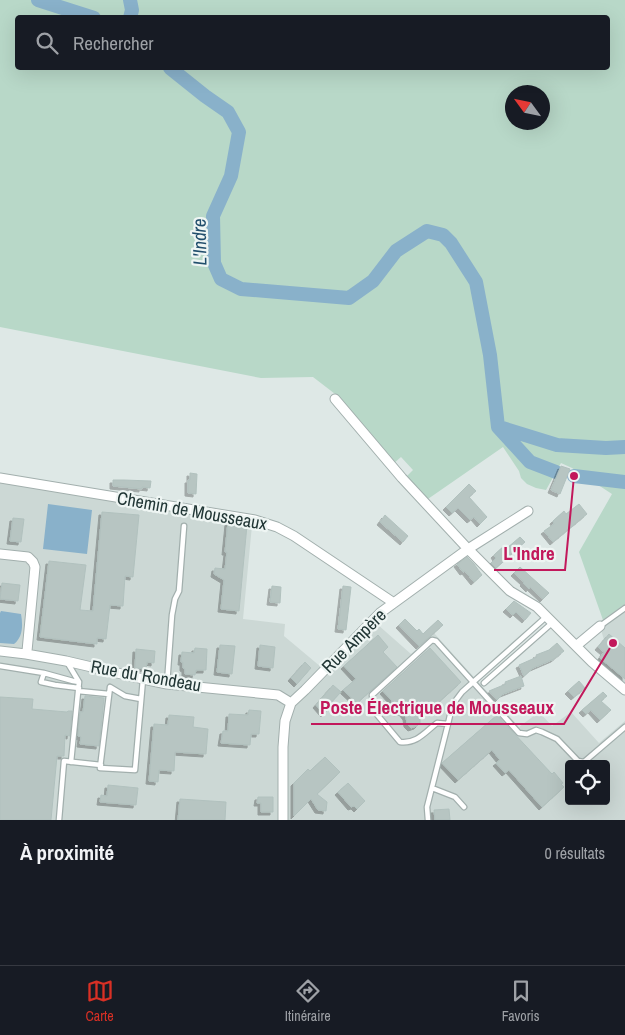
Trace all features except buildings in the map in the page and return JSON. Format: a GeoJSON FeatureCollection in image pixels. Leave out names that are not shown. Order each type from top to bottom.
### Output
{"type":"FeatureCollection","features":[{"type":"Feature","properties":{"kind":"street"},"geometry":{"type":"LineString","coordinates":[[335,399],[402,478],[468,549],[510,591],[537,608],[592,662],[625,690]]}},
{"type":"Feature","properties":{"kind":"street","name":"Chemin de Mousseaux"},"geometry":{"type":"LineString","coordinates":[[0,478],[255,520],[277,527],[294,536],[394,602]]}},
{"type":"Feature","properties":{"kind":"street","name":"Rue Ampère"},"geometry":{"type":"LineString","coordinates":[[291,703],[394,602],[468,549],[528,511]]}},
{"type":"Feature","properties":{"kind":"street"},"geometry":{"type":"LineString","coordinates":[[0,554],[30,558],[34,562],[26,654]]}},
{"type":"Feature","properties":{"kind":"street"},"geometry":{"type":"LineString","coordinates":[[576,646],[600,626]]}},
{"type":"Feature","properties":{"kind":"street","name":"Rue du Rondeau"},"geometry":{"type":"LineString","coordinates":[[0,651],[66,661],[167,684],[278,695],[291,703]]}},
{"type":"Feature","properties":{"kind":"street"},"geometry":{"type":"LineString","coordinates":[[283,820],[283,747],[285,721],[291,703]]}},
{"type":"Feature","properties":{"kind":"lane"},"geometry":{"type":"LineString","coordinates":[[167,684],[172,615],[175,599],[179,591],[184,526]]}},
{"type":"Feature","properties":{"kind":"lane"},"geometry":{"type":"LineString","coordinates":[[600,626],[625,608]]}},
{"type":"Feature","properties":{"kind":"lane"},"geometry":{"type":"LineString","coordinates":[[428,820],[427,807],[451,711],[456,700],[474,681],[549,620]]}},
{"type":"Feature","properties":{"kind":"lane"},"geometry":{"type":"LineString","coordinates":[[484,683],[549,620]]}},
{"type":"Feature","properties":{"kind":"lane"},"geometry":{"type":"LineString","coordinates":[[448,724],[437,723],[414,741],[400,742],[374,711],[372,695],[432,640],[436,641],[474,681],[519,733],[527,734],[536,730],[557,739],[578,761],[584,762],[625,726]]}},
{"type":"Feature","properties":{"kind":"lane"},"geometry":{"type":"LineString","coordinates":[[66,661],[79,682],[71,762]]}},
{"type":"Feature","properties":{"kind":"lane"},"geometry":{"type":"LineString","coordinates":[[0,666],[44,673],[79,682]]}},
{"type":"Feature","properties":{"kind":"lane"},"geometry":{"type":"LineString","coordinates":[[44,673],[41,682],[109,694]]}},
{"type":"Feature","properties":{"kind":"lane"},"geometry":{"type":"LineString","coordinates":[[141,699],[125,696],[110,687],[100,768],[135,770],[143,679]]}},
{"type":"Feature","properties":{"kind":"lane"},"geometry":{"type":"LineString","coordinates":[[59,820],[64,761],[101,764]]}},
{"type":"Feature","properties":{"kind":"lane"},"geometry":{"type":"LineString","coordinates":[[432,788],[455,797],[464,807]]}},
{"type":"Feature","properties":{"kind":"shaded area"},"geometry":{"type":"Polygon","coordinates":[[[0,475],[253,515],[243,619],[285,624],[284,636],[321,667],[369,617],[411,654],[434,633],[519,727],[539,712],[552,726],[571,712],[599,743],[625,721],[625,820],[0,820],[0,475]]]}},
{"type":"Feature","properties":{"kind":"shaded area"},"geometry":{"type":"Polygon","coordinates":[[[625,604],[625,684],[597,661],[604,652],[598,647],[604,640],[600,626],[597,624],[625,604]]]}},
{"type":"Feature","properties":{"kind":"green space"},"geometry":{"type":"Polygon","coordinates":[[[0,0],[625,0],[625,604],[603,620],[579,552],[612,494],[561,463],[546,490],[536,488],[527,484],[521,478],[519,471],[503,447],[425,501],[405,478],[413,470],[401,457],[393,464],[339,397],[313,377],[261,378],[0,327],[0,0]]]}},
{"type":"Feature","properties":{"kind":"water"},"geometry":{"type":"Polygon","coordinates":[[[48,504],[92,510],[87,554],[43,549],[48,504]]]}},
{"type":"Feature","properties":{"kind":"water"},"geometry":{"type":"Polygon","coordinates":[[[1,611],[21,614],[22,630],[14,644],[0,643],[1,611]]]}},
{"type":"Feature","properties":{"kind":"waterway","name":"L'Indre"},"geometry":{"type":"LineString","coordinates":[[38,0],[85,15]]}},
{"type":"Feature","properties":{"kind":"waterway","name":"L'Indre"},"geometry":{"type":"LineString","coordinates":[[130,0],[131,15]]}},
{"type":"Feature","properties":{"kind":"waterway","name":"L'Indre"},"geometry":{"type":"LineString","coordinates":[[172,70],[228,112],[239,132],[231,176],[213,216],[214,263],[221,279],[241,289],[349,298],[373,281],[396,251],[427,231],[443,235],[451,243],[476,282],[490,355],[498,427],[530,462],[556,472]]}},
{"type":"Feature","properties":{"kind":"waterway"},"geometry":{"type":"LineString","coordinates":[[499,427],[557,445],[606,448],[625,447]]}},
{"type":"Feature","properties":{"kind":"waterway","name":"L'Indre"},"geometry":{"type":"LineString","coordinates":[[574,476],[625,482]]}},
{"type":"Feature","properties":{"kind":"place","name":"L'Indre"},"geometry":{"type":"Point","coordinates":[574,476]}},
{"type":"Feature","properties":{"kind":"place","name":"Poste Électrique de Mousseaux"},"geometry":{"type":"Point","coordinates":[613,643]}}]}
